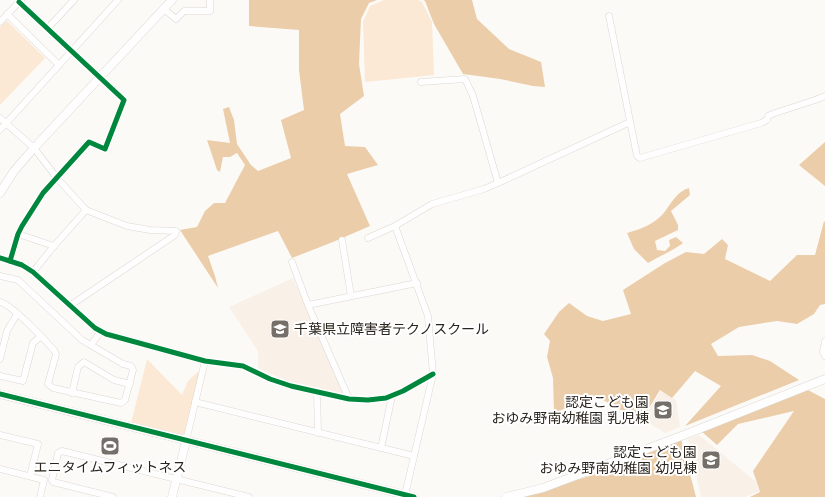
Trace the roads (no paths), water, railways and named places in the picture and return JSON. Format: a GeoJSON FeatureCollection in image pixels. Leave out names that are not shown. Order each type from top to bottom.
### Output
{"type":"FeatureCollection","features":[{"type":"Feature","properties":{"kind":"street"},"geometry":{"type":"LineString","coordinates":[[48,28],[74,0]]}},
{"type":"Feature","properties":{"kind":"street"},"geometry":{"type":"LineString","coordinates":[[0,130],[118,0]]}},
{"type":"Feature","properties":{"kind":"street"},"geometry":{"type":"LineString","coordinates":[[0,193],[14,171],[34,148],[172,0]]}},
{"type":"Feature","properties":{"kind":"street"},"geometry":{"type":"LineString","coordinates":[[164,9],[176,19],[184,11],[210,11],[210,0]]}},
{"type":"Feature","properties":{"kind":"street"},"geometry":{"type":"LineString","coordinates":[[10,261],[18,234],[43,193],[90,142],[106,149],[124,100],[20,1],[2,18],[59,65]]}},
{"type":"Feature","properties":{"kind":"street"},"geometry":{"type":"LineString","coordinates":[[609,16],[637,156],[640,158],[761,123],[767,120],[768,116],[774,113],[825,96]]}},
{"type":"Feature","properties":{"kind":"street"},"geometry":{"type":"LineString","coordinates":[[421,82],[464,79],[473,96],[498,184]]}},
{"type":"Feature","properties":{"kind":"street"},"geometry":{"type":"LineString","coordinates":[[0,118],[34,148],[57,178],[86,210],[127,226],[150,230],[176,231],[175,235],[71,305]]}},
{"type":"Feature","properties":{"kind":"street"},"geometry":{"type":"LineString","coordinates":[[368,238],[395,226],[432,204],[498,184],[630,122]]}},
{"type":"Feature","properties":{"kind":"street"},"geometry":{"type":"LineString","coordinates":[[33,272],[86,210]]}},
{"type":"Feature","properties":{"kind":"street"},"geometry":{"type":"LineString","coordinates":[[395,226],[428,316],[433,374],[405,496]]}},
{"type":"Feature","properties":{"kind":"street"},"geometry":{"type":"LineString","coordinates":[[18,234],[54,246]]}},
{"type":"Feature","properties":{"kind":"street"},"geometry":{"type":"LineString","coordinates":[[342,240],[351,296]]}},
{"type":"Feature","properties":{"kind":"street"},"geometry":{"type":"LineString","coordinates":[[0,258],[22,265],[33,272],[95,328],[101,331],[205,361],[242,366],[270,379],[317,392],[349,399],[377,400],[392,396],[433,374]]}},
{"type":"Feature","properties":{"kind":"street"},"geometry":{"type":"LineString","coordinates":[[292,262],[308,305],[349,399]]}},
{"type":"Feature","properties":{"kind":"street"},"geometry":{"type":"LineString","coordinates":[[0,276],[18,280],[82,340],[123,364],[131,366],[133,370],[125,400],[121,403],[53,388],[48,384],[56,354],[54,350],[41,336],[4,303],[0,302]]}},
{"type":"Feature","properties":{"kind":"street"},"geometry":{"type":"LineString","coordinates":[[308,305],[417,283]]}},
{"type":"Feature","properties":{"kind":"street"},"geometry":{"type":"LineString","coordinates":[[0,359],[7,331],[16,314]]}},
{"type":"Feature","properties":{"kind":"street"},"geometry":{"type":"LineString","coordinates":[[0,329],[7,331]]}},
{"type":"Feature","properties":{"kind":"street"},"geometry":{"type":"LineString","coordinates":[[91,345],[101,331]]}},
{"type":"Feature","properties":{"kind":"street"},"geometry":{"type":"LineString","coordinates":[[0,376],[23,381],[32,343],[41,336]]}},
{"type":"Feature","properties":{"kind":"street"},"geometry":{"type":"LineString","coordinates":[[825,340],[823,352],[825,356]]}},
{"type":"Feature","properties":{"kind":"street"},"geometry":{"type":"LineString","coordinates":[[172,497],[205,361]]}},
{"type":"Feature","properties":{"kind":"street"},"geometry":{"type":"LineString","coordinates":[[72,393],[78,367],[84,362],[114,380],[130,384]]}},
{"type":"Feature","properties":{"kind":"street"},"geometry":{"type":"LineString","coordinates":[[506,497],[543,488],[825,379]]}},
{"type":"Feature","properties":{"kind":"street"},"geometry":{"type":"LineString","coordinates":[[317,392],[318,433]]}},
{"type":"Feature","properties":{"kind":"street"},"geometry":{"type":"LineString","coordinates":[[0,394],[405,496],[414,497]]}},
{"type":"Feature","properties":{"kind":"street"},"geometry":{"type":"LineString","coordinates":[[381,448],[392,396]]}},
{"type":"Feature","properties":{"kind":"street"},"geometry":{"type":"LineString","coordinates":[[195,402],[414,456]]}},
{"type":"Feature","properties":{"kind":"street"},"geometry":{"type":"LineString","coordinates":[[0,435],[38,444],[30,476]]}},
{"type":"Feature","properties":{"kind":"street"},"geometry":{"type":"LineString","coordinates":[[113,497],[54,482],[52,480],[58,453],[62,451],[248,497]]}},
{"type":"Feature","properties":{"kind":"street"},"geometry":{"type":"LineString","coordinates":[[0,469],[44,480],[40,497]]}},
{"type":"Feature","properties":{"kind":"place","name":"千葉県立障害者テクノスクール"},"geometry":{"type":"Point","coordinates":[280,329]}},
{"type":"Feature","properties":{"kind":"place","name":"認定こども園 おゆみ野南幼稚園 乳児棟"},"geometry":{"type":"Point","coordinates":[663,410]}},
{"type":"Feature","properties":{"kind":"place","name":"エニタイムフィットネス"},"geometry":{"type":"Point","coordinates":[110,446]}},
{"type":"Feature","properties":{"kind":"place","name":"認定こども園 おゆみ野南幼稚園 幼児棟"},"geometry":{"type":"Point","coordinates":[711,460]}}]}
